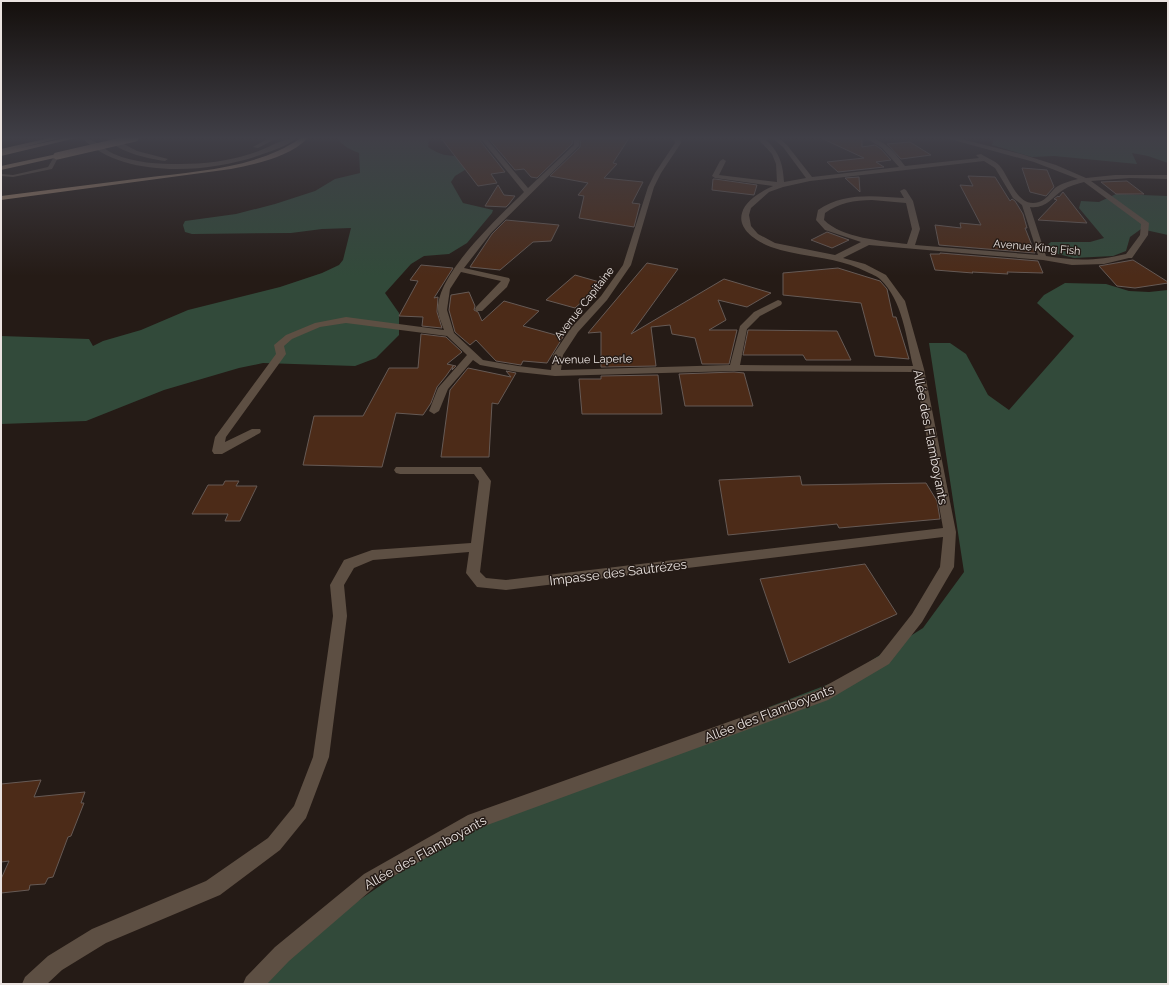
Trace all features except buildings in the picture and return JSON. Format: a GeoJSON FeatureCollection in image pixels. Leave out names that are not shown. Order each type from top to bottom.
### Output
{"type":"FeatureCollection","features":[{"type":"Feature","properties":{"kind":"main road"},"geometry":{"type":"LineString","coordinates":[[1,198],[111,184]]}},
{"type":"Feature","properties":{"kind":"street"},"geometry":{"type":"LineString","coordinates":[[521,184],[528,192]]}},
{"type":"Feature","properties":{"kind":"street","name":"Avenue Laperle"},"geometry":{"type":"LineString","coordinates":[[537,184],[488,231],[459,269],[446,289],[442,310],[450,334],[480,362],[518,369],[555,373],[734,368],[919,369]]}},
{"type":"Feature","properties":{"kind":"street","name":"Avenue Capitaine"},"geometry":{"type":"LineString","coordinates":[[555,373],[558,355],[574,330],[604,298],[627,265],[653,184]]}},
{"type":"Feature","properties":{"kind":"street"},"geometry":{"type":"LineString","coordinates":[[773,184],[786,184]]}},
{"type":"Feature","properties":{"kind":"street"},"geometry":{"type":"LineString","coordinates":[[1007,184],[1017,200],[1034,206],[1042,204],[1064,186],[1071,184]]}},
{"type":"Feature","properties":{"kind":"street","name":"Avenue King Fish"},"geometry":{"type":"LineString","coordinates":[[909,201],[857,199],[835,204],[821,212],[820,220],[828,228],[868,242],[910,247],[1043,258],[1072,263],[1104,262],[1129,256],[1144,235],[1145,223],[1091,184]]}},
{"type":"Feature","properties":{"kind":"street","name":"Allée des Flamboyants"},"geometry":{"type":"LineString","coordinates":[[253,984],[282,954],[370,880],[474,821],[823,695],[884,660],[917,618],[947,567],[950,532],[919,369],[901,301],[883,277],[862,266],[836,258],[773,246],[755,236],[747,226],[745,215],[748,207],[767,191],[781,185]]}},
{"type":"Feature","properties":{"kind":"street"},"geometry":{"type":"LineString","coordinates":[[904,191],[909,201],[916,228],[910,247]]}},
{"type":"Feature","properties":{"kind":"street"},"geometry":{"type":"LineString","coordinates":[[1025,204],[1043,258]]}},
{"type":"Feature","properties":{"kind":"street"},"geometry":{"type":"LineString","coordinates":[[836,258],[868,242]]}},
{"type":"Feature","properties":{"kind":"street"},"geometry":{"type":"LineString","coordinates":[[459,269],[506,280],[504,285],[479,309]]}},
{"type":"Feature","properties":{"kind":"street"},"geometry":{"type":"LineString","coordinates":[[734,368],[743,328],[757,314],[778,303]]}},
{"type":"Feature","properties":{"kind":"street"},"geometry":{"type":"LineString","coordinates":[[256,431],[218,451],[221,437],[281,354],[279,345],[289,338],[318,325],[346,320],[450,334]]}},
{"type":"Feature","properties":{"kind":"street"},"geometry":{"type":"LineString","coordinates":[[434,411],[444,388],[472,354]]}},
{"type":"Feature","properties":{"kind":"street","name":"Impasse des Sautrézes"},"geometry":{"type":"LineString","coordinates":[[400,470],[477,470],[485,481],[473,573],[482,583],[506,585],[950,532]]}},
{"type":"Feature","properties":{"kind":"street"},"geometry":{"type":"LineString","coordinates":[[32,984],[55,963],[99,936],[213,888],[274,844],[300,812],[321,757],[340,616],[337,585],[349,564],[372,555],[477,547]]}},
{"type":"Feature","properties":{"kind":"green space"},"geometry":{"type":"Polygon","coordinates":[[[327,184],[452,184],[463,203],[493,210],[467,243],[449,254],[424,256],[411,264],[385,293],[399,313],[399,335],[376,358],[355,366],[263,363],[239,368],[164,390],[86,421],[1,424],[1,336],[89,339],[93,346],[103,341],[141,330],[188,310],[280,287],[322,273],[339,265],[343,260],[351,228],[322,229],[291,233],[192,234],[185,232],[183,225],[185,221],[236,214],[275,204],[315,191],[327,184]]]}},
{"type":"Feature","properties":{"kind":"green space"},"geometry":{"type":"Polygon","coordinates":[[[1116,194],[1168,196],[1168,235],[1141,229],[1130,237],[1126,251],[1113,256],[1074,258],[1054,253],[1047,245],[1051,242],[1090,242],[1104,238],[1079,208],[1081,201],[1099,202],[1116,194]]]}},
{"type":"Feature","properties":{"kind":"green space"},"geometry":{"type":"Polygon","coordinates":[[[1065,283],[1106,284],[1129,291],[1149,292],[1168,290],[1168,984],[261,984],[310,934],[477,819],[842,679],[923,628],[964,572],[929,343],[950,343],[966,354],[988,395],[1009,410],[1074,336],[1037,303],[1044,295],[1065,283]]]}}]}
